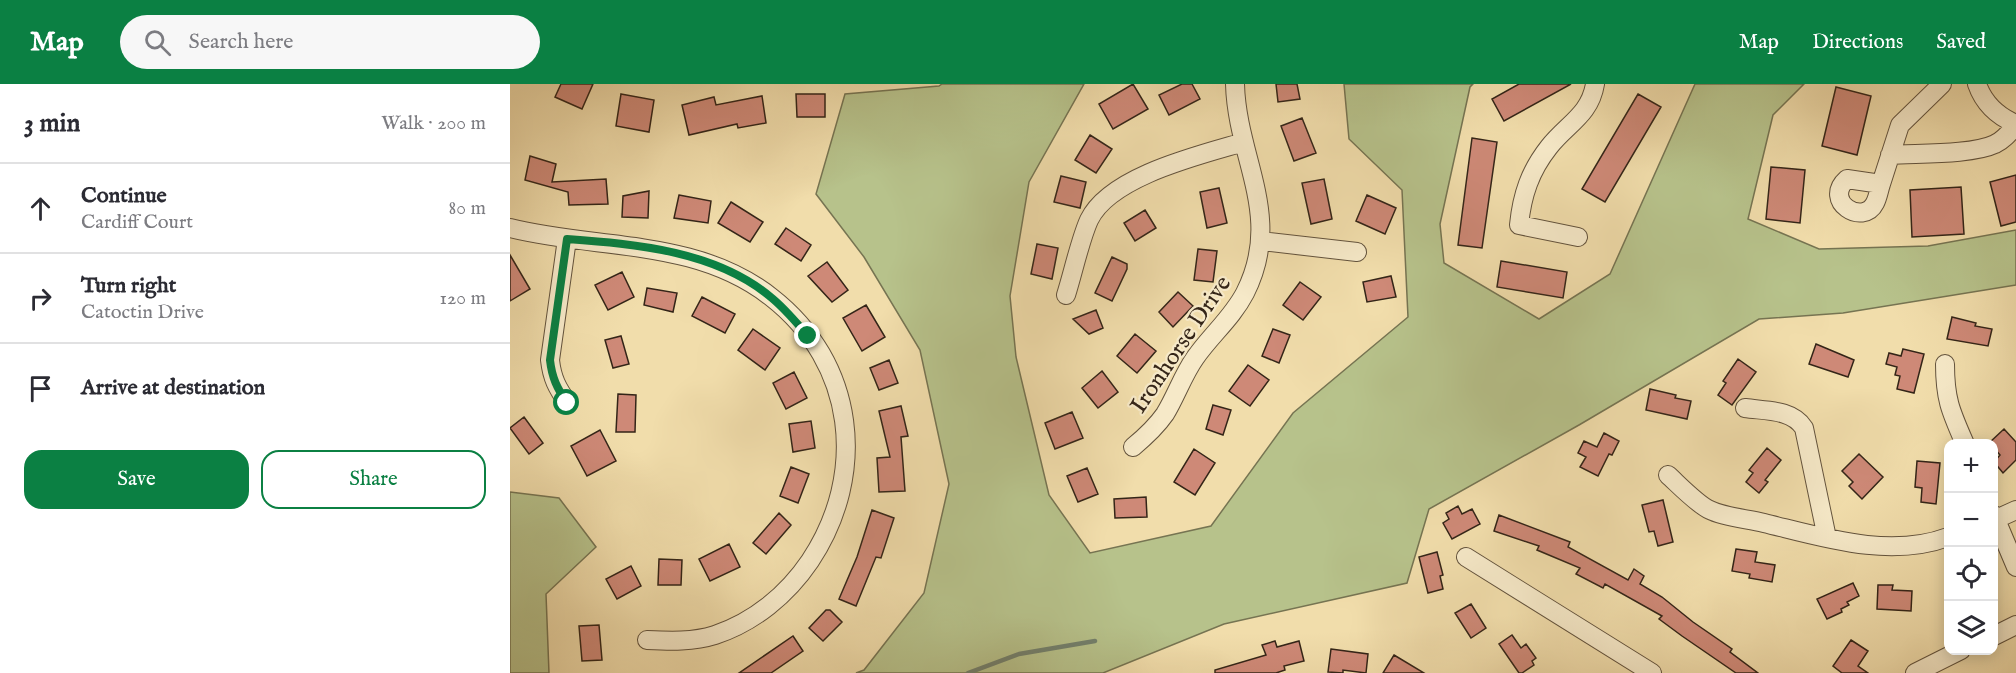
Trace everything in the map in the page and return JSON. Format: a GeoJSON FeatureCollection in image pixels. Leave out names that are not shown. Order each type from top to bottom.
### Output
{"type":"FeatureCollection","features":[{"type":"Feature","properties":{"kind":"street","name":"Ironhorse Drive"},"geometry":{"type":"LineString","coordinates":[[1133,447],[1149,434],[1164,415],[1194,359],[1229,318],[1244,295],[1251,278],[1261,241],[1262,225],[1256,188],[1235,104],[1235,84]]}},
{"type":"Feature","properties":{"kind":"street"},"geometry":{"type":"LineString","coordinates":[[1578,237],[1519,225],[1522,198],[1535,168],[1548,148],[1591,102],[1595,84]]}},
{"type":"Feature","properties":{"kind":"street"},"geometry":{"type":"LineString","coordinates":[[1881,184],[1900,125],[1942,84]]}},
{"type":"Feature","properties":{"kind":"street"},"geometry":{"type":"LineString","coordinates":[[1890,155],[1981,149],[2008,135],[2016,124],[1992,110],[1983,99],[1977,84]]}},
{"type":"Feature","properties":{"kind":"street"},"geometry":{"type":"LineString","coordinates":[[1066,295],[1090,218],[1106,198],[1133,181],[1157,170],[1244,142]]}},
{"type":"Feature","properties":{"kind":"street"},"geometry":{"type":"LineString","coordinates":[[510,228],[567,239],[667,252],[725,269],[772,297],[808,336],[825,360],[831,374],[843,416],[847,450],[840,501],[820,546],[791,585],[772,604],[735,627],[689,640],[647,640]]}},
{"type":"Feature","properties":{"kind":"street"},"geometry":{"type":"LineString","coordinates":[[567,239],[550,360],[556,387],[567,403]]}},
{"type":"Feature","properties":{"kind":"street"},"geometry":{"type":"LineString","coordinates":[[1261,241],[1357,252]]}},
{"type":"Feature","properties":{"kind":"street"},"geometry":{"type":"LineString","coordinates":[[1945,364],[1945,388],[1949,408],[1963,439]]}},
{"type":"Feature","properties":{"kind":"street"},"geometry":{"type":"LineString","coordinates":[[1745,408],[1792,415],[1799,420],[1804,428],[1827,538]]}},
{"type":"Feature","properties":{"kind":"street"},"geometry":{"type":"LineString","coordinates":[[1668,475],[1709,510],[1827,538],[1881,546],[1909,545],[1944,538]]}},
{"type":"Feature","properties":{"kind":"street"},"geometry":{"type":"LineString","coordinates":[[1998,517],[2016,510]]}},
{"type":"Feature","properties":{"kind":"street"},"geometry":{"type":"LineString","coordinates":[[1998,527],[2016,567]]}},
{"type":"Feature","properties":{"kind":"street"},"geometry":{"type":"LineString","coordinates":[[1466,557],[1652,673]]}},
{"type":"Feature","properties":{"kind":"street"},"geometry":{"type":"LineString","coordinates":[[1998,634],[2016,625]]}},
{"type":"Feature","properties":{"kind":"street"},"geometry":{"type":"LineString","coordinates":[[1915,673],[1953,655]]}},
{"type":"Feature","properties":{"kind":"green space"},"geometry":{"type":"Polygon","coordinates":[[[942,84],[1084,84],[1029,182],[1010,296],[1016,357],[1049,495],[1090,553],[1211,526],[1293,413],[1408,317],[1402,190],[1349,139],[1344,84],[1473,84],[1470,87],[1440,224],[1444,263],[1539,319],[1610,274],[1695,84],[1804,84],[1773,115],[1748,219],[1819,249],[1928,246],[2016,230],[2016,285],[1843,313],[1759,319],[1579,425],[1429,509],[1407,583],[1224,624],[1103,673],[856,673],[864,670],[924,593],[949,484],[920,350],[864,257],[816,194],[845,94],[942,84]]]}},
{"type":"Feature","properties":{"kind":"green space"},"geometry":{"type":"Polygon","coordinates":[[[510,492],[559,498],[596,547],[546,594],[549,673],[510,673],[510,492]]]}},
{"type":"Feature","properties":{"kind":"building"},"geometry":{"type":"Polygon","coordinates":[[[561,84],[593,84],[582,109],[555,97],[561,84]]]}},
{"type":"Feature","properties":{"kind":"building"},"geometry":{"type":"Polygon","coordinates":[[[1133,84],[1148,109],[1113,129],[1099,104],[1133,84]]]}},
{"type":"Feature","properties":{"kind":"building"},"geometry":{"type":"Polygon","coordinates":[[[1182,84],[1192,84],[1200,99],[1169,115],[1159,95],[1182,84]]]}},
{"type":"Feature","properties":{"kind":"building"},"geometry":{"type":"Polygon","coordinates":[[[1276,84],[1297,84],[1300,99],[1278,102],[1276,84]]]}},
{"type":"Feature","properties":{"kind":"building"},"geometry":{"type":"Polygon","coordinates":[[[1519,84],[1571,84],[1504,121],[1492,99],[1519,84]]]}},
{"type":"Feature","properties":{"kind":"building"},"geometry":{"type":"Polygon","coordinates":[[[1836,87],[1871,96],[1857,155],[1822,146],[1836,87]]]}},
{"type":"Feature","properties":{"kind":"building"},"geometry":{"type":"Polygon","coordinates":[[[621,94],[654,100],[649,132],[616,126],[621,94]]]}},
{"type":"Feature","properties":{"kind":"building"},"geometry":{"type":"Polygon","coordinates":[[[796,94],[825,94],[825,117],[797,117],[796,94]]]}},
{"type":"Feature","properties":{"kind":"building"},"geometry":{"type":"Polygon","coordinates":[[[1638,94],[1661,107],[1605,202],[1582,189],[1638,94]]]}},
{"type":"Feature","properties":{"kind":"building"},"geometry":{"type":"Polygon","coordinates":[[[762,96],[766,123],[738,128],[737,124],[689,135],[682,105],[714,97],[716,105],[762,96]]]}},
{"type":"Feature","properties":{"kind":"building"},"geometry":{"type":"Polygon","coordinates":[[[1302,118],[1316,153],[1294,161],[1281,126],[1302,118]]]}},
{"type":"Feature","properties":{"kind":"building"},"geometry":{"type":"Polygon","coordinates":[[[1090,135],[1112,149],[1096,173],[1075,160],[1090,135]]]}},
{"type":"Feature","properties":{"kind":"building"},"geometry":{"type":"Polygon","coordinates":[[[1472,138],[1497,142],[1482,248],[1458,245],[1472,138]]]}},
{"type":"Feature","properties":{"kind":"building"},"geometry":{"type":"Polygon","coordinates":[[[530,156],[556,164],[552,182],[606,179],[608,204],[569,205],[568,192],[525,180],[530,156]]]}},
{"type":"Feature","properties":{"kind":"building"},"geometry":{"type":"Polygon","coordinates":[[[1771,167],[1805,170],[1800,223],[1766,219],[1771,167]]]}},
{"type":"Feature","properties":{"kind":"building"},"geometry":{"type":"Polygon","coordinates":[[[2016,175],[2016,222],[2001,226],[1990,182],[2016,175]]]}},
{"type":"Feature","properties":{"kind":"building"},"geometry":{"type":"Polygon","coordinates":[[[1061,176],[1086,182],[1080,208],[1054,202],[1061,176]]]}},
{"type":"Feature","properties":{"kind":"building"},"geometry":{"type":"Polygon","coordinates":[[[1324,179],[1332,219],[1311,224],[1302,183],[1324,179]]]}},
{"type":"Feature","properties":{"kind":"building"},"geometry":{"type":"Polygon","coordinates":[[[1961,187],[1964,234],[1912,237],[1910,190],[1961,187]]]}},
{"type":"Feature","properties":{"kind":"building"},"geometry":{"type":"Polygon","coordinates":[[[1219,188],[1227,223],[1207,228],[1200,192],[1219,188]]]}},
{"type":"Feature","properties":{"kind":"building"},"geometry":{"type":"Polygon","coordinates":[[[649,191],[648,218],[622,217],[623,196],[649,191]]]}},
{"type":"Feature","properties":{"kind":"building"},"geometry":{"type":"Polygon","coordinates":[[[679,195],[711,201],[708,223],[674,218],[679,195]]]}},
{"type":"Feature","properties":{"kind":"building"},"geometry":{"type":"Polygon","coordinates":[[[1367,195],[1396,208],[1385,234],[1356,221],[1367,195]]]}},
{"type":"Feature","properties":{"kind":"building"},"geometry":{"type":"Polygon","coordinates":[[[731,202],[763,222],[750,242],[718,223],[731,202]]]}},
{"type":"Feature","properties":{"kind":"building"},"geometry":{"type":"Polygon","coordinates":[[[1145,210],[1156,228],[1135,241],[1124,223],[1145,210]]]}},
{"type":"Feature","properties":{"kind":"building"},"geometry":{"type":"Polygon","coordinates":[[[786,228],[811,245],[801,261],[775,244],[786,228]]]}},
{"type":"Feature","properties":{"kind":"building"},"geometry":{"type":"Polygon","coordinates":[[[1037,244],[1058,248],[1052,279],[1031,274],[1037,244]]]}},
{"type":"Feature","properties":{"kind":"building"},"geometry":{"type":"Polygon","coordinates":[[[1198,249],[1217,251],[1213,282],[1194,280],[1198,249]]]}},
{"type":"Feature","properties":{"kind":"building"},"geometry":{"type":"Polygon","coordinates":[[[510,255],[530,289],[510,301],[510,255]]]}},
{"type":"Feature","properties":{"kind":"building"},"geometry":{"type":"Polygon","coordinates":[[[1112,257],[1127,264],[1127,269],[1112,301],[1095,293],[1112,257]]]}},
{"type":"Feature","properties":{"kind":"building"},"geometry":{"type":"Polygon","coordinates":[[[1501,261],[1567,272],[1563,298],[1497,287],[1501,261]]]}},
{"type":"Feature","properties":{"kind":"building"},"geometry":{"type":"Polygon","coordinates":[[[827,262],[848,290],[832,302],[808,276],[827,262]]]}},
{"type":"Feature","properties":{"kind":"building"},"geometry":{"type":"Polygon","coordinates":[[[622,272],[634,297],[608,310],[595,285],[622,272]]]}},
{"type":"Feature","properties":{"kind":"building"},"geometry":{"type":"Polygon","coordinates":[[[1391,276],[1396,297],[1367,302],[1363,282],[1391,276]]]}},
{"type":"Feature","properties":{"kind":"building"},"geometry":{"type":"Polygon","coordinates":[[[1300,282],[1321,297],[1303,320],[1283,305],[1300,282]]]}},
{"type":"Feature","properties":{"kind":"building"},"geometry":{"type":"Polygon","coordinates":[[[647,288],[677,293],[673,312],[644,305],[647,288]]]}},
{"type":"Feature","properties":{"kind":"building"},"geometry":{"type":"Polygon","coordinates":[[[1178,292],[1193,306],[1173,327],[1159,312],[1178,292]]]}},
{"type":"Feature","properties":{"kind":"building"},"geometry":{"type":"Polygon","coordinates":[[[702,297],[735,314],[725,333],[692,316],[702,297]]]}},
{"type":"Feature","properties":{"kind":"building"},"geometry":{"type":"Polygon","coordinates":[[[866,305],[885,337],[862,351],[843,318],[866,305]]]}},
{"type":"Feature","properties":{"kind":"building"},"geometry":{"type":"Polygon","coordinates":[[[1096,310],[1103,328],[1089,334],[1073,319],[1096,310]]]}},
{"type":"Feature","properties":{"kind":"building"},"geometry":{"type":"Polygon","coordinates":[[[1952,317],[1976,323],[1975,326],[1992,329],[1988,346],[1947,339],[1952,317]]]}},
{"type":"Feature","properties":{"kind":"building"},"geometry":{"type":"Polygon","coordinates":[[[753,329],[780,348],[765,370],[738,350],[753,329]]]}},
{"type":"Feature","properties":{"kind":"building"},"geometry":{"type":"Polygon","coordinates":[[[1273,329],[1290,335],[1279,363],[1262,356],[1273,329]]]}},
{"type":"Feature","properties":{"kind":"building"},"geometry":{"type":"Polygon","coordinates":[[[1135,334],[1156,351],[1137,373],[1117,356],[1135,334]]]}},
{"type":"Feature","properties":{"kind":"building"},"geometry":{"type":"Polygon","coordinates":[[[621,336],[629,364],[613,368],[605,340],[621,336]]]}},
{"type":"Feature","properties":{"kind":"building"},"geometry":{"type":"Polygon","coordinates":[[[1816,344],[1854,360],[1848,377],[1809,364],[1816,344]]]}},
{"type":"Feature","properties":{"kind":"building"},"geometry":{"type":"Polygon","coordinates":[[[1903,349],[1924,354],[1914,393],[1897,389],[1900,376],[1895,375],[1897,367],[1886,364],[1889,353],[1901,356],[1903,349]]]}},
{"type":"Feature","properties":{"kind":"building"},"geometry":{"type":"Polygon","coordinates":[[[1738,359],[1756,372],[1732,405],[1718,395],[1726,383],[1723,381],[1738,359]]]}},
{"type":"Feature","properties":{"kind":"building"},"geometry":{"type":"Polygon","coordinates":[[[889,360],[898,383],[879,390],[870,368],[889,360]]]}},
{"type":"Feature","properties":{"kind":"building"},"geometry":{"type":"Polygon","coordinates":[[[1248,365],[1269,380],[1250,406],[1229,391],[1248,365]]]}},
{"type":"Feature","properties":{"kind":"building"},"geometry":{"type":"Polygon","coordinates":[[[1102,371],[1118,392],[1098,408],[1082,388],[1102,371]]]}},
{"type":"Feature","properties":{"kind":"building"},"geometry":{"type":"Polygon","coordinates":[[[794,372],[807,398],[786,409],[773,383],[794,372]]]}},
{"type":"Feature","properties":{"kind":"building"},"geometry":{"type":"Polygon","coordinates":[[[1650,389],[1691,401],[1687,419],[1646,410],[1650,389]]]}},
{"type":"Feature","properties":{"kind":"building"},"geometry":{"type":"Polygon","coordinates":[[[618,394],[636,395],[635,432],[616,432],[618,394]]]}},
{"type":"Feature","properties":{"kind":"building"},"geometry":{"type":"Polygon","coordinates":[[[1213,405],[1231,410],[1223,435],[1206,429],[1213,405]]]}},
{"type":"Feature","properties":{"kind":"building"},"geometry":{"type":"Polygon","coordinates":[[[901,406],[908,436],[901,437],[905,491],[879,492],[877,458],[890,457],[879,411],[901,406]]]}},
{"type":"Feature","properties":{"kind":"building"},"geometry":{"type":"Polygon","coordinates":[[[1072,412],[1083,438],[1055,449],[1045,423],[1072,412]]]}},
{"type":"Feature","properties":{"kind":"building"},"geometry":{"type":"Polygon","coordinates":[[[524,417],[543,443],[529,454],[510,428],[524,417]]]}},
{"type":"Feature","properties":{"kind":"building"},"geometry":{"type":"Polygon","coordinates":[[[811,421],[815,448],[793,452],[789,424],[811,421]]]}},
{"type":"Feature","properties":{"kind":"building"},"geometry":{"type":"Polygon","coordinates":[[[2004,429],[2016,442],[2016,460],[2003,473],[1998,467],[2000,455],[1998,439],[1993,439],[2004,429]]]}},
{"type":"Feature","properties":{"kind":"building"},"geometry":{"type":"Polygon","coordinates":[[[600,430],[616,461],[587,476],[571,446],[600,430]]]}},
{"type":"Feature","properties":{"kind":"building"},"geometry":{"type":"Polygon","coordinates":[[[1604,433],[1619,441],[1612,455],[1609,454],[1598,476],[1580,467],[1586,457],[1578,453],[1584,441],[1597,447],[1604,433]]]}},
{"type":"Feature","properties":{"kind":"building"},"geometry":{"type":"Polygon","coordinates":[[[1767,448],[1781,460],[1765,480],[1768,482],[1759,493],[1746,482],[1753,473],[1749,470],[1767,448]]]}},
{"type":"Feature","properties":{"kind":"building"},"geometry":{"type":"Polygon","coordinates":[[[1194,449],[1215,463],[1195,495],[1174,482],[1194,449]]]}},
{"type":"Feature","properties":{"kind":"building"},"geometry":{"type":"Polygon","coordinates":[[[1859,454],[1883,477],[1862,499],[1849,486],[1853,482],[1842,471],[1859,454]]]}},
{"type":"Feature","properties":{"kind":"building"},"geometry":{"type":"Polygon","coordinates":[[[1917,461],[1940,463],[1936,504],[1921,502],[1922,488],[1915,487],[1917,461]]]}},
{"type":"Feature","properties":{"kind":"building"},"geometry":{"type":"Polygon","coordinates":[[[791,467],[809,474],[798,503],[780,496],[791,467]]]}},
{"type":"Feature","properties":{"kind":"building"},"geometry":{"type":"Polygon","coordinates":[[[1087,468],[1098,494],[1078,502],[1067,476],[1087,468]]]}},
{"type":"Feature","properties":{"kind":"building"},"geometry":{"type":"Polygon","coordinates":[[[1146,497],[1147,517],[1115,518],[1114,499],[1146,497]]]}},
{"type":"Feature","properties":{"kind":"building"},"geometry":{"type":"Polygon","coordinates":[[[1663,500],[1673,542],[1658,546],[1654,531],[1649,532],[1642,505],[1663,500]]]}},
{"type":"Feature","properties":{"kind":"building"},"geometry":{"type":"Polygon","coordinates":[[[1458,506],[1462,514],[1472,509],[1480,524],[1452,539],[1443,523],[1449,519],[1446,513],[1458,506]]]}},
{"type":"Feature","properties":{"kind":"building"},"geometry":{"type":"Polygon","coordinates":[[[872,510],[894,518],[881,558],[876,557],[856,606],[839,599],[857,557],[872,510]]]}},
{"type":"Feature","properties":{"kind":"building"},"geometry":{"type":"Polygon","coordinates":[[[779,513],[791,525],[766,554],[753,543],[779,513]]]}},
{"type":"Feature","properties":{"kind":"building"},"geometry":{"type":"Polygon","coordinates":[[[1499,515],[1570,542],[1568,547],[1628,580],[1634,569],[1644,576],[1640,584],[1662,597],[1732,649],[1730,652],[1758,673],[1736,673],[1659,619],[1662,616],[1605,584],[1603,588],[1576,574],[1580,568],[1537,550],[1539,546],[1494,531],[1499,515]]]}},
{"type":"Feature","properties":{"kind":"building"},"geometry":{"type":"Polygon","coordinates":[[[729,544],[740,567],[710,581],[699,559],[729,544]]]}},
{"type":"Feature","properties":{"kind":"building"},"geometry":{"type":"Polygon","coordinates":[[[1736,549],[1757,552],[1755,562],[1775,565],[1772,582],[1749,578],[1750,574],[1732,571],[1736,549]]]}},
{"type":"Feature","properties":{"kind":"building"},"geometry":{"type":"Polygon","coordinates":[[[1437,552],[1443,575],[1440,576],[1443,589],[1428,593],[1419,557],[1437,552]]]}},
{"type":"Feature","properties":{"kind":"building"},"geometry":{"type":"Polygon","coordinates":[[[659,559],[682,560],[681,585],[658,585],[659,559]]]}},
{"type":"Feature","properties":{"kind":"building"},"geometry":{"type":"Polygon","coordinates":[[[631,566],[641,586],[617,599],[606,579],[631,566]]]}},
{"type":"Feature","properties":{"kind":"building"},"geometry":{"type":"Polygon","coordinates":[[[1853,583],[1859,596],[1847,602],[1849,605],[1841,609],[1842,612],[1827,619],[1817,599],[1853,583]]]}},
{"type":"Feature","properties":{"kind":"building"},"geometry":{"type":"Polygon","coordinates":[[[1878,585],[1893,585],[1892,590],[1912,591],[1911,611],[1877,609],[1878,585]]]}},
{"type":"Feature","properties":{"kind":"building"},"geometry":{"type":"Polygon","coordinates":[[[1471,604],[1486,628],[1471,638],[1455,613],[1471,604]]]}},
{"type":"Feature","properties":{"kind":"building"},"geometry":{"type":"Polygon","coordinates":[[[826,610],[830,610],[842,622],[823,641],[809,628],[826,610]]]}},
{"type":"Feature","properties":{"kind":"building"},"geometry":{"type":"Polygon","coordinates":[[[599,625],[602,660],[582,661],[579,626],[599,625]]]}},
{"type":"Feature","properties":{"kind":"building"},"geometry":{"type":"Polygon","coordinates":[[[1512,635],[1521,648],[1526,644],[1536,658],[1532,661],[1534,665],[1522,673],[1519,673],[1499,644],[1512,635]]]}},
{"type":"Feature","properties":{"kind":"building"},"geometry":{"type":"Polygon","coordinates":[[[793,636],[803,651],[771,673],[739,673],[793,636]]]}},
{"type":"Feature","properties":{"kind":"building"},"geometry":{"type":"Polygon","coordinates":[[[1851,640],[1868,651],[1858,666],[1868,673],[1842,673],[1833,666],[1851,640]]]}},
{"type":"Feature","properties":{"kind":"building"},"geometry":{"type":"Polygon","coordinates":[[[1275,641],[1277,647],[1299,641],[1304,661],[1284,666],[1285,670],[1276,673],[1215,673],[1215,670],[1266,655],[1262,645],[1275,641]]]}},
{"type":"Feature","properties":{"kind":"building"},"geometry":{"type":"Polygon","coordinates":[[[1331,649],[1368,654],[1366,673],[1343,670],[1343,673],[1328,672],[1331,649]]]}},
{"type":"Feature","properties":{"kind":"building"},"geometry":{"type":"Polygon","coordinates":[[[1394,655],[1424,673],[1383,673],[1394,655]]]}},
{"type":"Feature","properties":{"kind":"waterway"},"geometry":{"type":"LineString","coordinates":[[968,673],[1019,654],[1095,641]]}},
{"type":"Feature","properties":{"kind":"route"},"geometry":{"type":"LineString","coordinates":[[567,403],[556,387],[550,360],[567,239],[667,252],[725,269],[772,297],[808,336]]}}]}
